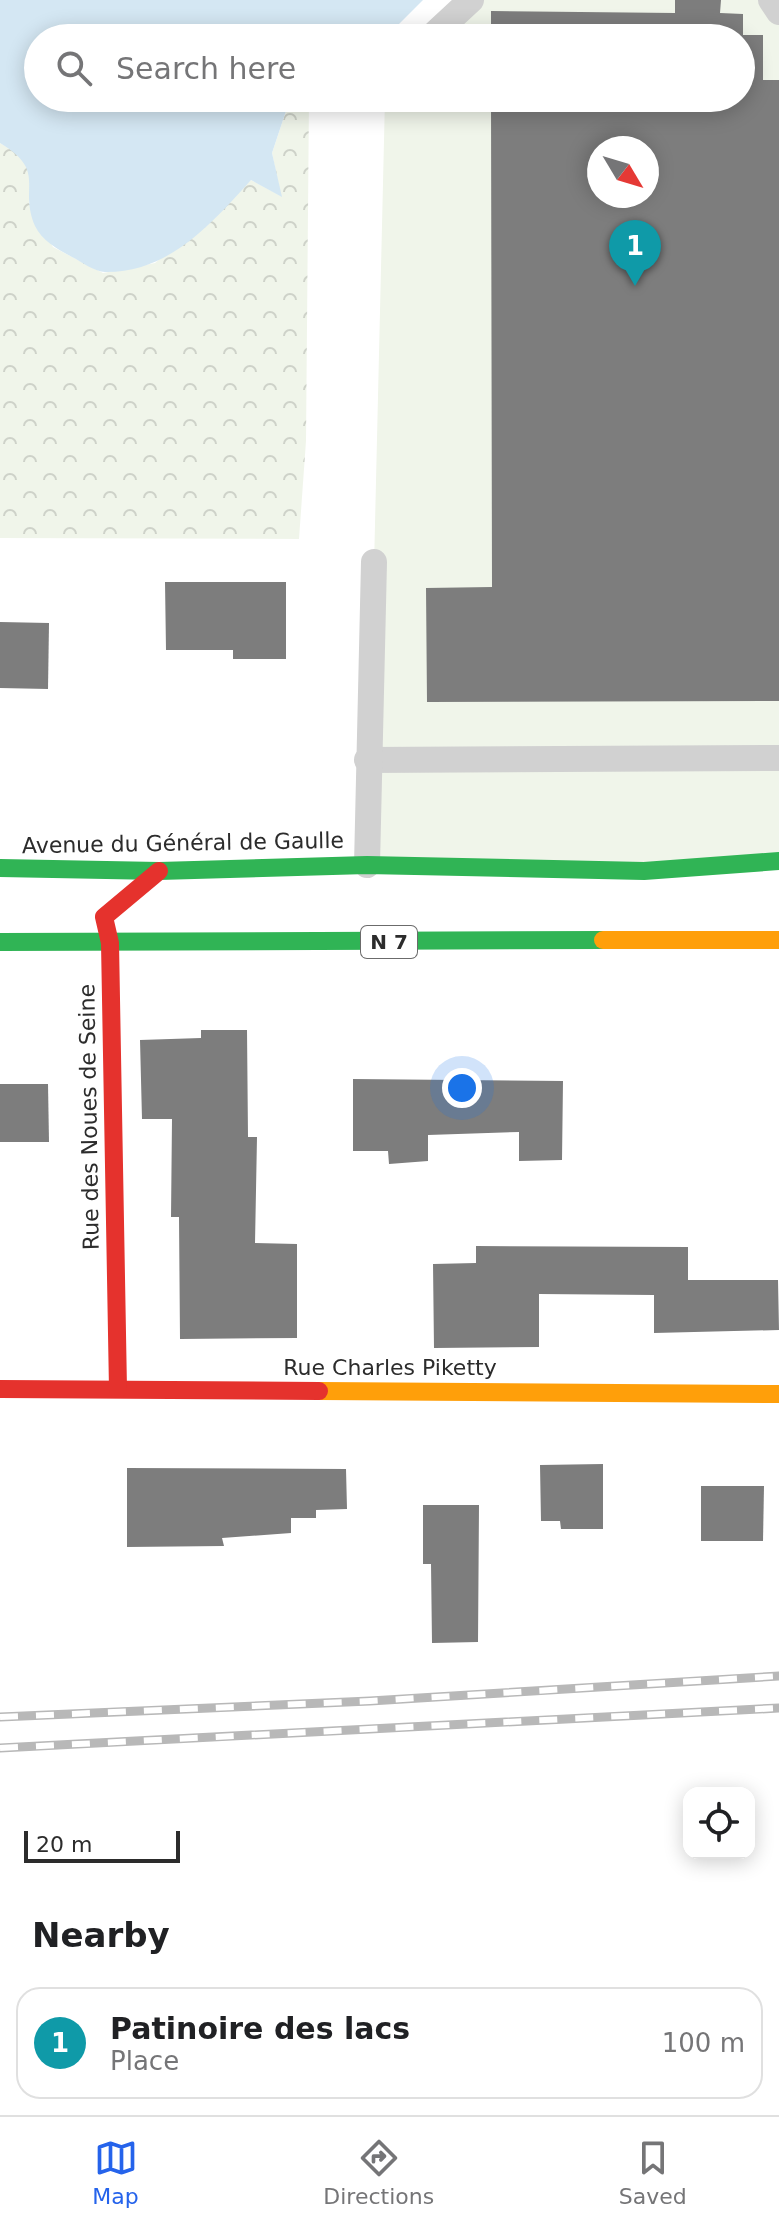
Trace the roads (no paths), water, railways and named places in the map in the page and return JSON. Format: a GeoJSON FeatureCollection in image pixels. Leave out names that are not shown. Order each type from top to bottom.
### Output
{"type":"FeatureCollection","features":[{"type":"Feature","properties":{"kind":"main road","name":"Avenue du Général de Gaulle"},"geometry":{"type":"LineString","coordinates":[[0,868],[159,871],[367,865],[644,871],[779,861]]}},
{"type":"Feature","properties":{"kind":"main road","name":"Rue des Noues de Seine"},"geometry":{"type":"LineString","coordinates":[[118,1389],[110,943],[104,917],[159,871]]}},
{"type":"Feature","properties":{"kind":"main road","name":"N 7"},"geometry":{"type":"LineString","coordinates":[[0,942],[779,940]]}},
{"type":"Feature","properties":{"kind":"main road","name":"Rue Charles Piketty"},"geometry":{"type":"LineString","coordinates":[[0,1389],[779,1394]]}},
{"type":"Feature","properties":{"kind":"lane"},"geometry":{"type":"LineString","coordinates":[[445,24],[471,0]]}},
{"type":"Feature","properties":{"kind":"lane"},"geometry":{"type":"LineString","coordinates":[[771,0],[779,12]]}},
{"type":"Feature","properties":{"kind":"lane"},"geometry":{"type":"LineString","coordinates":[[367,865],[370,820],[367,760],[374,562]]}},
{"type":"Feature","properties":{"kind":"lane"},"geometry":{"type":"LineString","coordinates":[[367,760],[779,758]]}},
{"type":"Feature","properties":{"kind":"water"},"geometry":{"type":"Polygon","coordinates":[[[0,0],[423,0],[399,24],[24,24],[24,112],[286,112],[272,153],[282,197],[251,180],[205,228],[169,255],[149,264],[128,270],[101,272],[51,244],[35,226],[29,200],[28,171],[15,153],[0,143],[0,0]]]}},
{"type":"Feature","properties":{"kind":"railway"},"geometry":{"type":"LineString","coordinates":[[0,1717],[370,1701],[779,1676]]}},
{"type":"Feature","properties":{"kind":"railway"},"geometry":{"type":"LineString","coordinates":[[0,1748],[779,1708]]}},
{"type":"Feature","properties":{"kind":"place","name":"Patinoire des lacs"},"geometry":{"type":"Point","coordinates":[635,286]}}]}
